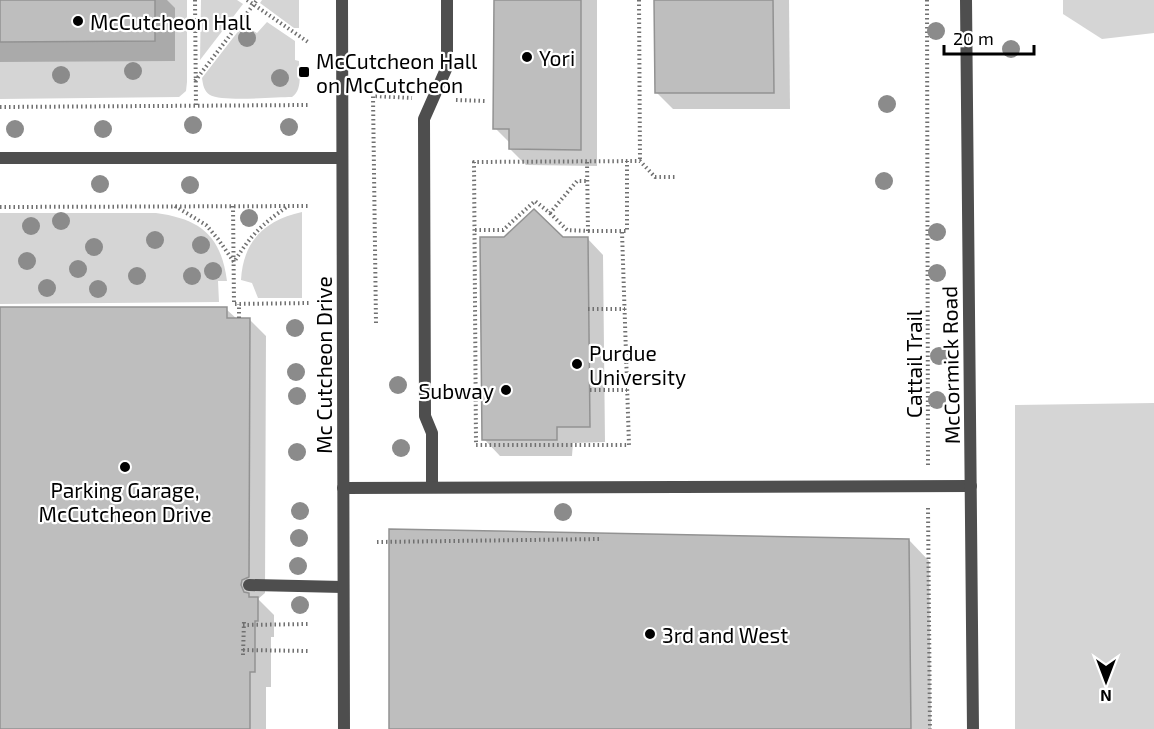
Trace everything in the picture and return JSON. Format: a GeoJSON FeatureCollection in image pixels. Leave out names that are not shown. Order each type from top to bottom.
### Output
{"type":"FeatureCollection","features":[{"type":"Feature","properties":{"kind":"street","name":"Mc Cutcheon Drive"},"geometry":{"type":"LineString","coordinates":[[342,0],[344,729]]}},
{"type":"Feature","properties":{"kind":"street"},"geometry":{"type":"LineString","coordinates":[[432,487],[432,433],[424,416],[424,119],[447,67],[447,0]]}},
{"type":"Feature","properties":{"kind":"street","name":"McCormick Road"},"geometry":{"type":"LineString","coordinates":[[966,0],[973,729]]}},
{"type":"Feature","properties":{"kind":"street"},"geometry":{"type":"LineString","coordinates":[[0,158],[342,158]]}},
{"type":"Feature","properties":{"kind":"street"},"geometry":{"type":"LineString","coordinates":[[343,488],[971,486]]}},
{"type":"Feature","properties":{"kind":"street"},"geometry":{"type":"LineString","coordinates":[[249,585],[344,587]]}},
{"type":"Feature","properties":{"kind":"path"},"geometry":{"type":"LineString","coordinates":[[195,0],[196,106]]}},
{"type":"Feature","properties":{"kind":"path"},"geometry":{"type":"LineString","coordinates":[[247,0],[308,42]]}},
{"type":"Feature","properties":{"kind":"path"},"geometry":{"type":"LineString","coordinates":[[195,81],[257,0]]}},
{"type":"Feature","properties":{"kind":"path"},"geometry":{"type":"LineString","coordinates":[[639,0],[640,161],[656,177],[675,177]]}},
{"type":"Feature","properties":{"kind":"path","name":"Cattail Trail"},"geometry":{"type":"LineString","coordinates":[[927,0],[930,729]]}},
{"type":"Feature","properties":{"kind":"path"},"geometry":{"type":"LineString","coordinates":[[373,96],[376,323]]}},
{"type":"Feature","properties":{"kind":"path"},"geometry":{"type":"LineString","coordinates":[[0,107],[308,105]]}},
{"type":"Feature","properties":{"kind":"path"},"geometry":{"type":"LineString","coordinates":[[587,161],[588,231]]}},
{"type":"Feature","properties":{"kind":"path"},"geometry":{"type":"LineString","coordinates":[[475,230],[503,230],[535,201],[567,230],[627,231],[627,161]]}},
{"type":"Feature","properties":{"kind":"path"},"geometry":{"type":"LineString","coordinates":[[622,232],[629,445],[476,445],[474,162],[640,161]]}},
{"type":"Feature","properties":{"kind":"path"},"geometry":{"type":"LineString","coordinates":[[550,213],[578,182],[588,181]]}},
{"type":"Feature","properties":{"kind":"path"},"geometry":{"type":"LineString","coordinates":[[175,206],[206,225],[234,262]]}},
{"type":"Feature","properties":{"kind":"path"},"geometry":{"type":"LineString","coordinates":[[233,206],[234,304],[309,303]]}},
{"type":"Feature","properties":{"kind":"path"},"geometry":{"type":"LineString","coordinates":[[234,262],[250,237],[264,223],[288,206]]}},
{"type":"Feature","properties":{"kind":"path"},"geometry":{"type":"LineString","coordinates":[[0,207],[309,206]]}},
{"type":"Feature","properties":{"kind":"path"},"geometry":{"type":"LineString","coordinates":[[239,304],[239,318]]}},
{"type":"Feature","properties":{"kind":"path"},"geometry":{"type":"LineString","coordinates":[[588,309],[625,309]]}},
{"type":"Feature","properties":{"kind":"path"},"geometry":{"type":"LineString","coordinates":[[590,390],[627,390]]}},
{"type":"Feature","properties":{"kind":"path"},"geometry":{"type":"LineString","coordinates":[[376,542],[602,539]]}},
{"type":"Feature","properties":{"kind":"path"},"geometry":{"type":"LineString","coordinates":[[309,624],[243,623],[243,652],[309,651]]}},
{"type":"Feature","properties":{"kind":"shaded area"},"geometry":{"type":"Polygon","coordinates":[[[155,0],[187,0],[187,82],[186,91],[179,97],[0,99],[0,42],[155,41],[155,0]]]}},
{"type":"Feature","properties":{"kind":"shaded area"},"geometry":{"type":"Polygon","coordinates":[[[201,0],[237,0],[243,4],[200,60],[201,0]]]}},
{"type":"Feature","properties":{"kind":"shaded area"},"geometry":{"type":"Polygon","coordinates":[[[262,0],[299,0],[299,28],[294,28],[260,3],[262,0]]]}},
{"type":"Feature","properties":{"kind":"shaded area"},"geometry":{"type":"Polygon","coordinates":[[[1063,0],[1154,0],[1154,33],[1102,39],[1063,14],[1063,0]]]}},
{"type":"Feature","properties":{"kind":"shaded area"},"geometry":{"type":"Polygon","coordinates":[[[267,22],[295,41],[295,60],[299,61],[300,76],[298,90],[295,94],[292,97],[237,99],[210,95],[204,88],[202,78],[243,25],[257,33],[267,22]]]}},
{"type":"Feature","properties":{"kind":"shaded area"},"geometry":{"type":"Polygon","coordinates":[[[302,212],[302,298],[258,298],[252,283],[241,280],[246,254],[251,243],[267,227],[302,212]]]}},
{"type":"Feature","properties":{"kind":"shaded area"},"geometry":{"type":"Polygon","coordinates":[[[0,213],[156,213],[185,220],[206,232],[214,241],[220,252],[227,281],[218,281],[219,302],[0,304],[0,213]]]}},
{"type":"Feature","properties":{"kind":"shaded area"},"geometry":{"type":"Polygon","coordinates":[[[1154,403],[1154,729],[1015,729],[1015,405],[1154,403]]]}},
{"type":"Feature","properties":{"kind":"building","name":"McCutcheon Hall"},"geometry":{"type":"Polygon","coordinates":[[[0,0],[155,0],[155,41],[0,42],[0,0]]]}},
{"type":"Feature","properties":{"kind":"building"},"geometry":{"type":"Polygon","coordinates":[[[494,0],[581,0],[581,150],[509,149],[509,129],[493,129],[494,0]]]}},
{"type":"Feature","properties":{"kind":"building"},"geometry":{"type":"Polygon","coordinates":[[[654,0],[773,0],[774,93],[655,93],[654,0]]]}},
{"type":"Feature","properties":{"kind":"building"},"geometry":{"type":"Polygon","coordinates":[[[534,209],[563,237],[588,237],[590,427],[557,427],[557,440],[482,440],[480,237],[504,237],[534,209]]]}},
{"type":"Feature","properties":{"kind":"building","name":"Parking Garage, McCutcheon Drive"},"geometry":{"type":"Polygon","coordinates":[[[0,307],[227,307],[227,318],[250,318],[249,577],[242,580],[241,585],[244,592],[249,593],[249,597],[258,597],[258,621],[255,621],[255,672],[250,672],[250,729],[0,729],[0,307]]]}},
{"type":"Feature","properties":{"kind":"building","name":"3rd and West"},"geometry":{"type":"Polygon","coordinates":[[[389,529],[909,539],[911,729],[389,729],[389,529]]]}},
{"type":"Feature","properties":{"kind":"place","name":"McCutcheon Hall"},"geometry":{"type":"Point","coordinates":[78,21]}},
{"type":"Feature","properties":{"kind":"place","name":"Yori"},"geometry":{"type":"Point","coordinates":[527,57]}},
{"type":"Feature","properties":{"kind":"place","name":"McCutcheon Hall on McCutcheon"},"geometry":{"type":"Point","coordinates":[304,72]}},
{"type":"Feature","properties":{"kind":"place","name":"Purdue University"},"geometry":{"type":"Point","coordinates":[577,364]}},
{"type":"Feature","properties":{"kind":"place","name":"Subway"},"geometry":{"type":"Point","coordinates":[506,390]}},
{"type":"Feature","properties":{"kind":"place","name":"Parking Garage, McCutcheon Drive"},"geometry":{"type":"Point","coordinates":[125,467]}},
{"type":"Feature","properties":{"kind":"place","name":"3rd and West"},"geometry":{"type":"Point","coordinates":[650,634]}}]}
